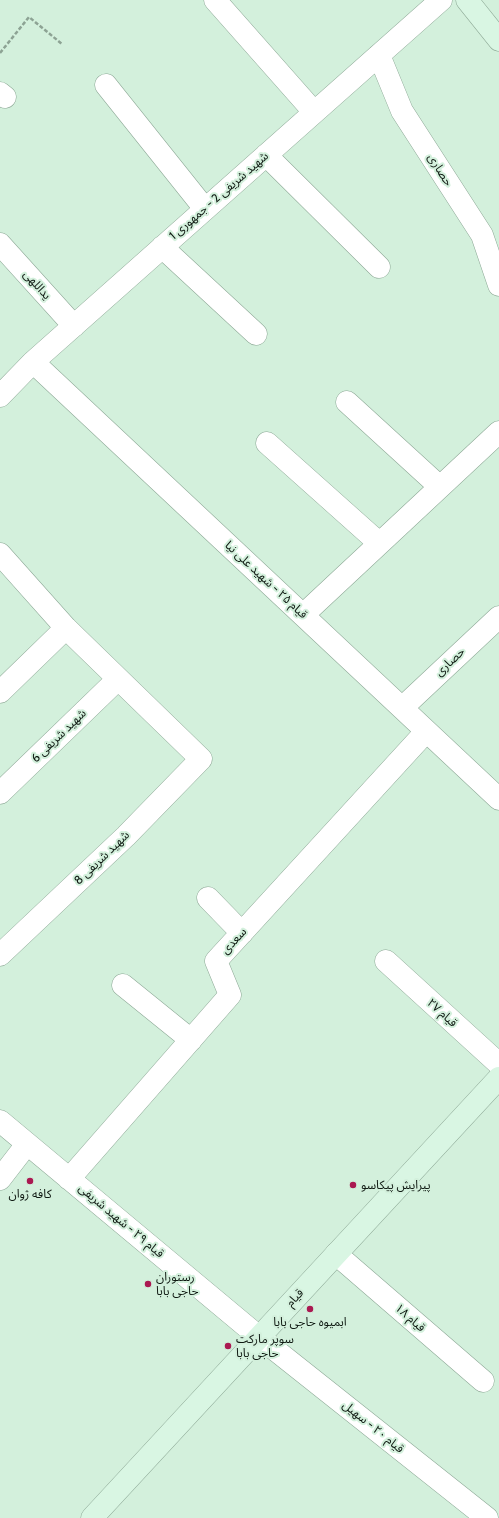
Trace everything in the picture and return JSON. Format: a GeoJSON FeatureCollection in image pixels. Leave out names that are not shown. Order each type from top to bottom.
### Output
{"type":"FeatureCollection","features":[{"type":"Feature","properties":{"kind":"main road"},"geometry":{"type":"LineString","coordinates":[[467,0],[499,40]]}},
{"type":"Feature","properties":{"kind":"main road","name":"قیام"},"geometry":{"type":"LineString","coordinates":[[92,1518],[499,1078]]}},
{"type":"Feature","properties":{"kind":"street"},"geometry":{"type":"LineString","coordinates":[[215,0],[314,112]]}},
{"type":"Feature","properties":{"kind":"street","name":"شهید شریفی 2 - جمهوری 1"},"geometry":{"type":"LineString","coordinates":[[0,396],[33,362],[441,0]]}},
{"type":"Feature","properties":{"kind":"street","name":"حصاری"},"geometry":{"type":"LineString","coordinates":[[379,55],[402,110],[482,235],[499,286]]}},
{"type":"Feature","properties":{"kind":"street"},"geometry":{"type":"LineString","coordinates":[[106,85],[205,209]]}},
{"type":"Feature","properties":{"kind":"street"},"geometry":{"type":"LineString","coordinates":[[266,155],[379,267]]}},
{"type":"Feature","properties":{"kind":"street","name":"یداللهی"},"geometry":{"type":"LineString","coordinates":[[0,244],[74,326]]}},
{"type":"Feature","properties":{"kind":"street"},"geometry":{"type":"LineString","coordinates":[[162,247],[256,334]]}},
{"type":"Feature","properties":{"kind":"street","name":"قیام ۲۵ - شهید علی نیا"},"geometry":{"type":"LineString","coordinates":[[33,362],[499,799]]}},
{"type":"Feature","properties":{"kind":"street"},"geometry":{"type":"LineString","coordinates":[[347,402],[440,487]]}},
{"type":"Feature","properties":{"kind":"street"},"geometry":{"type":"LineString","coordinates":[[303,615],[499,432]]}},
{"type":"Feature","properties":{"kind":"street"},"geometry":{"type":"LineString","coordinates":[[267,443],[379,544]]}},
{"type":"Feature","properties":{"kind":"street"},"geometry":{"type":"LineString","coordinates":[[0,554],[66,628],[118,679]]}},
{"type":"Feature","properties":{"kind":"street","name":"حصاری"},"geometry":{"type":"LineString","coordinates":[[402,708],[499,617]]}},
{"type":"Feature","properties":{"kind":"street"},"geometry":{"type":"LineString","coordinates":[[0,692],[66,628]]}},
{"type":"Feature","properties":{"kind":"street","name":"شهید شریفی 8"},"geometry":{"type":"LineString","coordinates":[[0,955],[126,836],[201,759],[118,679]]}},
{"type":"Feature","properties":{"kind":"street","name":"شهید شریفی 6"},"geometry":{"type":"LineString","coordinates":[[0,793],[118,679]]}},
{"type":"Feature","properties":{"kind":"street","name":"سعدی"},"geometry":{"type":"LineString","coordinates":[[69,1179],[230,996],[216,961],[422,736],[428,733]]}},
{"type":"Feature","properties":{"kind":"street"},"geometry":{"type":"LineString","coordinates":[[208,898],[242,933]]}},
{"type":"Feature","properties":{"kind":"street","name":"قیام ۲۷"},"geometry":{"type":"LineString","coordinates":[[386,961],[499,1064]]}},
{"type":"Feature","properties":{"kind":"street"},"geometry":{"type":"LineString","coordinates":[[123,985],[191,1040]]}},
{"type":"Feature","properties":{"kind":"street","name":"قیام ۲۹ - شهید شریفی"},"geometry":{"type":"LineString","coordinates":[[0,1121],[259,1337]]}},
{"type":"Feature","properties":{"kind":"street"},"geometry":{"type":"LineString","coordinates":[[0,1179],[27,1144]]}},
{"type":"Feature","properties":{"kind":"street","name":"قیام ۱۸"},"geometry":{"type":"LineString","coordinates":[[336,1254],[483,1381]]}},
{"type":"Feature","properties":{"kind":"street","name":"قیام ۲۰ - سهیل"},"geometry":{"type":"LineString","coordinates":[[259,1337],[487,1518]]}},
{"type":"Feature","properties":{"kind":"path"},"geometry":{"type":"LineString","coordinates":[[0,53],[29,17],[62,44]]}},
{"type":"Feature","properties":{"kind":"place","name":"کافه ژوان"},"geometry":{"type":"Point","coordinates":[30,1181]}},
{"type":"Feature","properties":{"kind":"place","name":"پیرایش پیکاسو"},"geometry":{"type":"Point","coordinates":[353,1185]}},
{"type":"Feature","properties":{"kind":"place","name":"رستوران حاجی بابا"},"geometry":{"type":"Point","coordinates":[148,1284]}},
{"type":"Feature","properties":{"kind":"place","name":"ابمیوه حاجی بابا"},"geometry":{"type":"Point","coordinates":[310,1309]}},
{"type":"Feature","properties":{"kind":"place","name":"سوپر مارکت حاجی بابا"},"geometry":{"type":"Point","coordinates":[228,1346]}}]}
